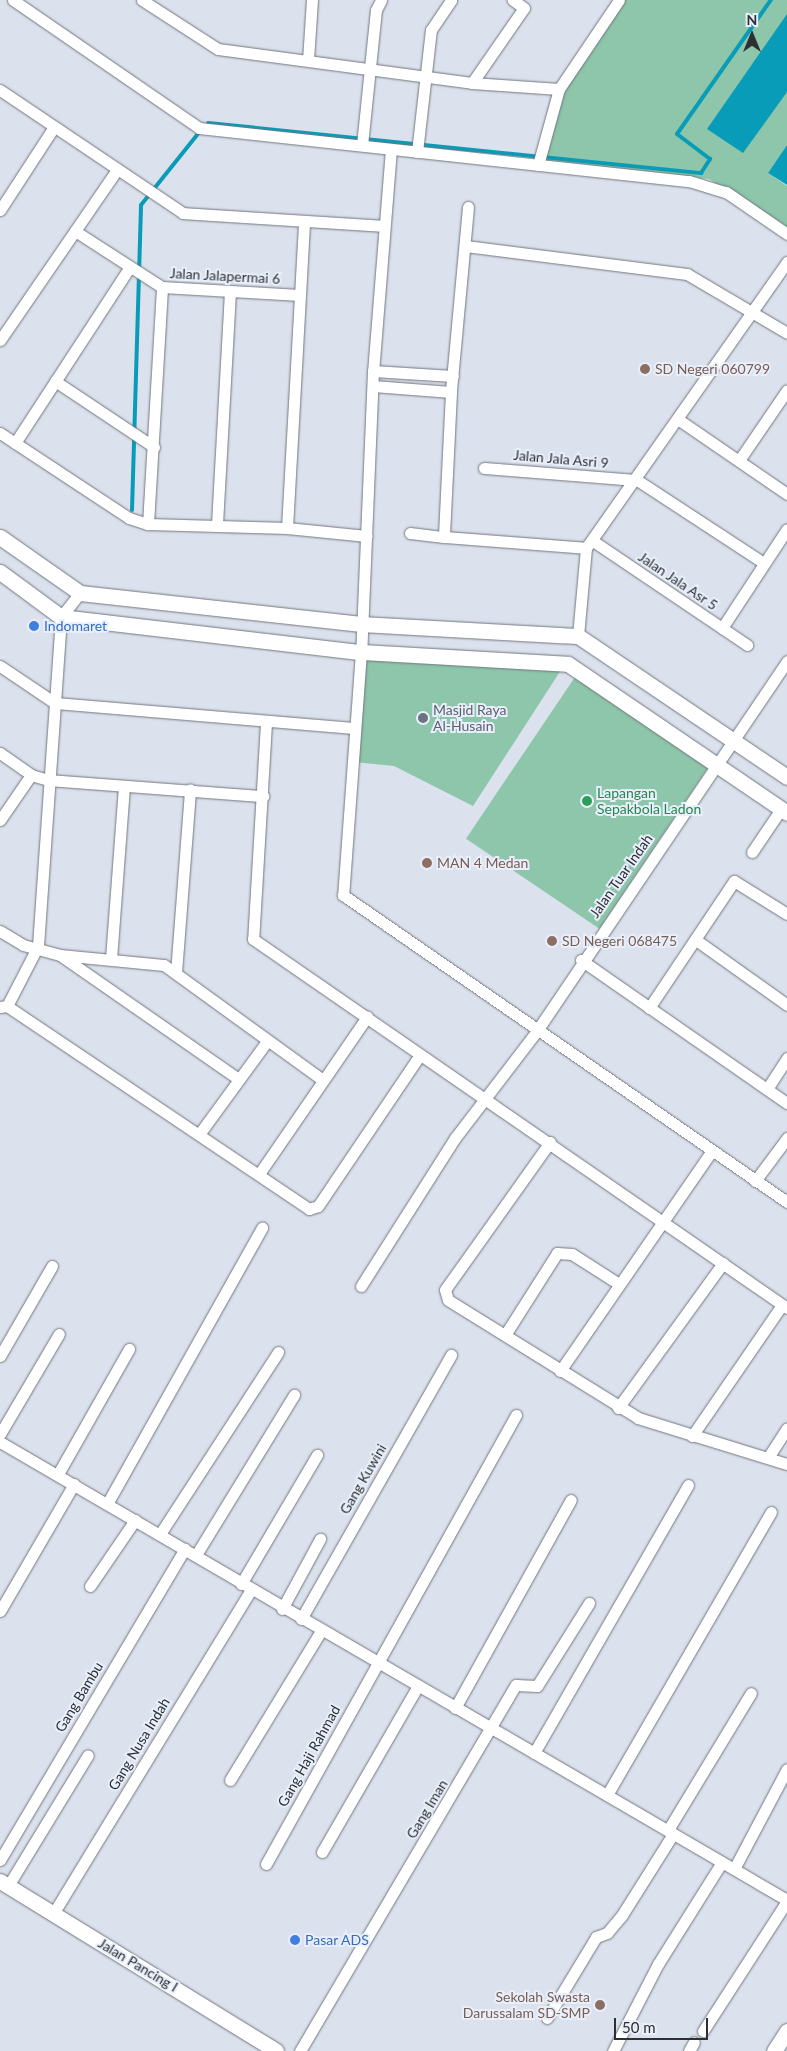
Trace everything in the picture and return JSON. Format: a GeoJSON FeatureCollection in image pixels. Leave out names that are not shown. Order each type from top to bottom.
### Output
{"type":"FeatureCollection","features":[{"type":"Feature","properties":{"kind":"street"},"geometry":{"type":"LineString","coordinates":[[142,0],[211,47],[369,67],[472,83],[559,89]]}},
{"type":"Feature","properties":{"kind":"street"},"geometry":{"type":"LineString","coordinates":[[156,10],[164,0]]}},
{"type":"Feature","properties":{"kind":"street"},"geometry":{"type":"LineString","coordinates":[[308,60],[312,0]]}},
{"type":"Feature","properties":{"kind":"street"},"geometry":{"type":"LineString","coordinates":[[362,141],[376,10],[381,0]]}},
{"type":"Feature","properties":{"kind":"street"},"geometry":{"type":"LineString","coordinates":[[418,147],[431,30],[451,0]]}},
{"type":"Feature","properties":{"kind":"street"},"geometry":{"type":"LineString","coordinates":[[472,83],[527,4],[513,0]]}},
{"type":"Feature","properties":{"kind":"street"},"geometry":{"type":"LineString","coordinates":[[539,160],[559,89],[619,0]]}},
{"type":"Feature","properties":{"kind":"street"},"geometry":{"type":"LineString","coordinates":[[20,2],[204,128],[362,141],[391,149],[418,147],[539,160],[707,185],[726,192],[787,234]]}},
{"type":"Feature","properties":{"kind":"street"},"geometry":{"type":"LineString","coordinates":[[0,90],[183,213],[384,226]]}},
{"type":"Feature","properties":{"kind":"street"},"geometry":{"type":"LineString","coordinates":[[0,210],[54,126]]}},
{"type":"Feature","properties":{"kind":"street"},"geometry":{"type":"LineString","coordinates":[[391,149],[373,371],[361,652],[342,888],[346,900],[536,1032],[787,1202]]}},
{"type":"Feature","properties":{"kind":"street"},"geometry":{"type":"LineString","coordinates":[[0,340],[117,170]]}},
{"type":"Feature","properties":{"kind":"street"},"geometry":{"type":"LineString","coordinates":[[444,538],[451,392],[466,246],[468,207]]}},
{"type":"Feature","properties":{"kind":"street"},"geometry":{"type":"LineString","coordinates":[[287,528],[304,222]]}},
{"type":"Feature","properties":{"kind":"street","name":"Jalan Jalapermai 6"},"geometry":{"type":"LineString","coordinates":[[75,231],[162,287],[300,295]]}},
{"type":"Feature","properties":{"kind":"street"},"geometry":{"type":"LineString","coordinates":[[466,246],[687,274],[787,333]]}},
{"type":"Feature","properties":{"kind":"street"},"geometry":{"type":"LineString","coordinates":[[578,636],[590,544],[680,420],[787,262]]}},
{"type":"Feature","properties":{"kind":"street"},"geometry":{"type":"LineString","coordinates":[[15,443],[55,381],[136,272]]}},
{"type":"Feature","properties":{"kind":"street"},"geometry":{"type":"LineString","coordinates":[[148,524],[162,287]]}},
{"type":"Feature","properties":{"kind":"street"},"geometry":{"type":"LineString","coordinates":[[217,524],[230,291]]}},
{"type":"Feature","properties":{"kind":"street"},"geometry":{"type":"LineString","coordinates":[[373,371],[453,376]]}},
{"type":"Feature","properties":{"kind":"street"},"geometry":{"type":"LineString","coordinates":[[55,381],[154,447]]}},
{"type":"Feature","properties":{"kind":"street"},"geometry":{"type":"LineString","coordinates":[[373,386],[451,392]]}},
{"type":"Feature","properties":{"kind":"street"},"geometry":{"type":"LineString","coordinates":[[740,459],[787,390]]}},
{"type":"Feature","properties":{"kind":"street"},"geometry":{"type":"LineString","coordinates":[[680,420],[740,459],[787,494]]}},
{"type":"Feature","properties":{"kind":"street"},"geometry":{"type":"LineString","coordinates":[[0,433],[128,518],[148,524],[217,524],[287,528],[367,536]]}},
{"type":"Feature","properties":{"kind":"street","name":"Jalan Jala Asri 9"},"geometry":{"type":"LineString","coordinates":[[484,468],[637,480]]}},
{"type":"Feature","properties":{"kind":"street"},"geometry":{"type":"LineString","coordinates":[[637,480],[764,564]]}},
{"type":"Feature","properties":{"kind":"street"},"geometry":{"type":"LineString","coordinates":[[722,628],[787,529]]}},
{"type":"Feature","properties":{"kind":"street"},"geometry":{"type":"LineString","coordinates":[[410,533],[444,538],[590,544]]}},
{"type":"Feature","properties":{"kind":"street"},"geometry":{"type":"LineString","coordinates":[[0,538],[80,593],[361,624],[578,636],[734,739],[787,777]]}},
{"type":"Feature","properties":{"kind":"street","name":"Jalan Jala Asr 5"},"geometry":{"type":"LineString","coordinates":[[590,544],[747,645]]}},
{"type":"Feature","properties":{"kind":"street"},"geometry":{"type":"LineString","coordinates":[[0,572],[61,617],[361,652],[568,664],[784,811],[752,852]]}},
{"type":"Feature","properties":{"kind":"street"},"geometry":{"type":"LineString","coordinates":[[80,593],[61,617],[48,780],[38,946],[3,1007],[200,1133],[309,1209],[318,1206],[420,1055]]}},
{"type":"Feature","properties":{"kind":"street","name":"Jalan Tuar Indah"},"geometry":{"type":"LineString","coordinates":[[360,1286],[455,1138],[487,1100],[536,1032],[581,960],[787,661]]}},
{"type":"Feature","properties":{"kind":"street"},"geometry":{"type":"LineString","coordinates":[[0,666],[55,704],[266,723],[354,728]]}},
{"type":"Feature","properties":{"kind":"street"},"geometry":{"type":"LineString","coordinates":[[266,723],[253,939],[420,1055],[664,1220],[784,1306],[692,1436]]}},
{"type":"Feature","properties":{"kind":"street"},"geometry":{"type":"LineString","coordinates":[[0,753],[31,776],[48,780],[263,796]]}},
{"type":"Feature","properties":{"kind":"street"},"geometry":{"type":"LineString","coordinates":[[0,820],[31,776]]}},
{"type":"Feature","properties":{"kind":"street"},"geometry":{"type":"LineString","coordinates":[[111,959],[124,786]]}},
{"type":"Feature","properties":{"kind":"street"},"geometry":{"type":"LineString","coordinates":[[176,973],[190,790]]}},
{"type":"Feature","properties":{"kind":"street"},"geometry":{"type":"LineString","coordinates":[[649,1008],[734,881],[787,914]]}},
{"type":"Feature","properties":{"kind":"street"},"geometry":{"type":"LineString","coordinates":[[0,931],[23,945],[38,946],[60,955],[237,1078]]}},
{"type":"Feature","properties":{"kind":"street"},"geometry":{"type":"LineString","coordinates":[[696,940],[787,1005]]}},
{"type":"Feature","properties":{"kind":"street"},"geometry":{"type":"LineString","coordinates":[[60,955],[159,963],[176,973],[323,1080]]}},
{"type":"Feature","properties":{"kind":"street"},"geometry":{"type":"LineString","coordinates":[[581,960],[787,1103]]}},
{"type":"Feature","properties":{"kind":"street"},"geometry":{"type":"LineString","coordinates":[[259,1174],[367,1017]]}},
{"type":"Feature","properties":{"kind":"street"},"geometry":{"type":"LineString","coordinates":[[200,1133],[237,1078],[267,1041]]}},
{"type":"Feature","properties":{"kind":"street"},"geometry":{"type":"LineString","coordinates":[[767,1089],[787,1058]]}},
{"type":"Feature","properties":{"kind":"street"},"geometry":{"type":"LineString","coordinates":[[755,1181],[787,1138]]}},
{"type":"Feature","properties":{"kind":"street"},"geometry":{"type":"LineString","coordinates":[[550,1142],[445,1290],[448,1300],[618,1408],[692,1436],[769,1456],[787,1464]]}},
{"type":"Feature","properties":{"kind":"street"},"geometry":{"type":"LineString","coordinates":[[560,1371],[712,1151]]}},
{"type":"Feature","properties":{"kind":"street"},"geometry":{"type":"LineString","coordinates":[[107,1504],[262,1228]]}},
{"type":"Feature","properties":{"kind":"street"},"geometry":{"type":"LineString","coordinates":[[505,1335],[557,1253],[572,1254],[619,1284]]}},
{"type":"Feature","properties":{"kind":"street"},"geometry":{"type":"LineString","coordinates":[[618,1408],[722,1263]]}},
{"type":"Feature","properties":{"kind":"street"},"geometry":{"type":"LineString","coordinates":[[0,1356],[52,1266]]}},
{"type":"Feature","properties":{"kind":"street"},"geometry":{"type":"LineString","coordinates":[[59,1334],[1,1443],[58,1474],[196,1555],[282,1609],[378,1662],[787,1901],[703,2030]]}},
{"type":"Feature","properties":{"kind":"street"},"geometry":{"type":"LineString","coordinates":[[58,1474],[128,1349]]}},
{"type":"Feature","properties":{"kind":"street"},"geometry":{"type":"LineString","coordinates":[[160,1534],[278,1352]]}},
{"type":"Feature","properties":{"kind":"street","name":"Gang Kuwini"},"geometry":{"type":"LineString","coordinates":[[300,1619],[451,1355]]}},
{"type":"Feature","properties":{"kind":"street"},"geometry":{"type":"LineString","coordinates":[[196,1555],[294,1395]]}},
{"type":"Feature","properties":{"kind":"street","name":"Gang Haji Rahmad"},"geometry":{"type":"LineString","coordinates":[[266,1864],[516,1415]]}},
{"type":"Feature","properties":{"kind":"street"},"geometry":{"type":"LineString","coordinates":[[769,1456],[787,1428]]}},
{"type":"Feature","properties":{"kind":"street","name":"Gang Nusa Indah"},"geometry":{"type":"LineString","coordinates":[[53,1914],[246,1587],[317,1455]]}},
{"type":"Feature","properties":{"kind":"street"},"geometry":{"type":"LineString","coordinates":[[0,1611],[74,1484]]}},
{"type":"Feature","properties":{"kind":"street"},"geometry":{"type":"LineString","coordinates":[[534,1753],[688,1484]]}},
{"type":"Feature","properties":{"kind":"street"},"geometry":{"type":"LineString","coordinates":[[455,1708],[571,1500]]}},
{"type":"Feature","properties":{"kind":"street"},"geometry":{"type":"LineString","coordinates":[[606,1795],[771,1512]]}},
{"type":"Feature","properties":{"kind":"street"},"geometry":{"type":"LineString","coordinates":[[90,1586],[135,1520]]}},
{"type":"Feature","properties":{"kind":"street"},"geometry":{"type":"LineString","coordinates":[[282,1609],[320,1540]]}},
{"type":"Feature","properties":{"kind":"street","name":"Gang Bambu"},"geometry":{"type":"LineString","coordinates":[[0,1860],[184,1549]]}},
{"type":"Feature","properties":{"kind":"street","name":"Gang Iman"},"geometry":{"type":"LineString","coordinates":[[300,2051],[492,1729],[516,1685],[537,1686],[589,1603]]}},
{"type":"Feature","properties":{"kind":"street"},"geometry":{"type":"LineString","coordinates":[[230,1780],[321,1631]]}},
{"type":"Feature","properties":{"kind":"street"},"geometry":{"type":"LineString","coordinates":[[322,1852],[418,1686]]}},
{"type":"Feature","properties":{"kind":"street"},"geometry":{"type":"LineString","coordinates":[[547,2018],[596,1937],[607,1933],[622,1915],[751,1693]]}},
{"type":"Feature","properties":{"kind":"street"},"geometry":{"type":"LineString","coordinates":[[4,1884],[88,1755]]}},
{"type":"Feature","properties":{"kind":"street"},"geometry":{"type":"LineString","coordinates":[[734,1869],[787,1769]]}},
{"type":"Feature","properties":{"kind":"street"},"geometry":{"type":"LineString","coordinates":[[613,2051],[658,1964],[722,1862]]}},
{"type":"Feature","properties":{"kind":"street","name":"Jalan Pancing I"},"geometry":{"type":"LineString","coordinates":[[4,1884],[276,2051]]}},
{"type":"Feature","properties":{"kind":"street"},"geometry":{"type":"LineString","coordinates":[[774,2051],[787,2031]]}},
{"type":"Feature","properties":{"kind":"green space"},"geometry":{"type":"Polygon","coordinates":[[[617,0],[787,0],[787,145],[768,173],[787,186],[787,229],[709,179],[535,160],[553,90],[617,0]]]}},
{"type":"Feature","properties":{"kind":"green space"},"geometry":{"type":"Polygon","coordinates":[[[365,655],[561,670],[473,806],[394,766],[354,762],[365,655]]]}},
{"type":"Feature","properties":{"kind":"green space","name":"Lapangan Sepakbola Ladon"},"geometry":{"type":"Polygon","coordinates":[[[575,677],[708,767],[599,929],[466,839],[575,677]]]}},
{"type":"Feature","properties":{"kind":"water"},"geometry":{"type":"Polygon","coordinates":[[[787,14],[787,92],[743,153],[707,129],[787,14]]]}},
{"type":"Feature","properties":{"kind":"water"},"geometry":{"type":"Polygon","coordinates":[[[787,145],[787,185],[768,173],[787,145]]]}},
{"type":"Feature","properties":{"kind":"waterway"},"geometry":{"type":"LineString","coordinates":[[208,123],[701,173],[710,159],[677,134],[771,0]]}},
{"type":"Feature","properties":{"kind":"waterway"},"geometry":{"type":"LineString","coordinates":[[132,510],[141,205],[201,130]]}},
{"type":"Feature","properties":{"kind":"place","name":"SD Negeri 060799"},"geometry":{"type":"Point","coordinates":[645,369]}},
{"type":"Feature","properties":{"kind":"place","name":"Indomaret"},"geometry":{"type":"Point","coordinates":[34,626]}},
{"type":"Feature","properties":{"kind":"place","name":"Masjid Raya Al-Husain"},"geometry":{"type":"Point","coordinates":[423,718]}},
{"type":"Feature","properties":{"kind":"place","name":"Lapangan Sepakbola Ladon"},"geometry":{"type":"Point","coordinates":[587,801]}},
{"type":"Feature","properties":{"kind":"place","name":"MAN 4 Medan"},"geometry":{"type":"Point","coordinates":[427,863]}},
{"type":"Feature","properties":{"kind":"place","name":"SD Negeri 068475"},"geometry":{"type":"Point","coordinates":[552,941]}},
{"type":"Feature","properties":{"kind":"place","name":"Pasar ADS"},"geometry":{"type":"Point","coordinates":[295,1940]}},
{"type":"Feature","properties":{"kind":"place","name":"Sekolah Swasta Darussalam SD-SMP"},"geometry":{"type":"Point","coordinates":[600,2005]}}]}
